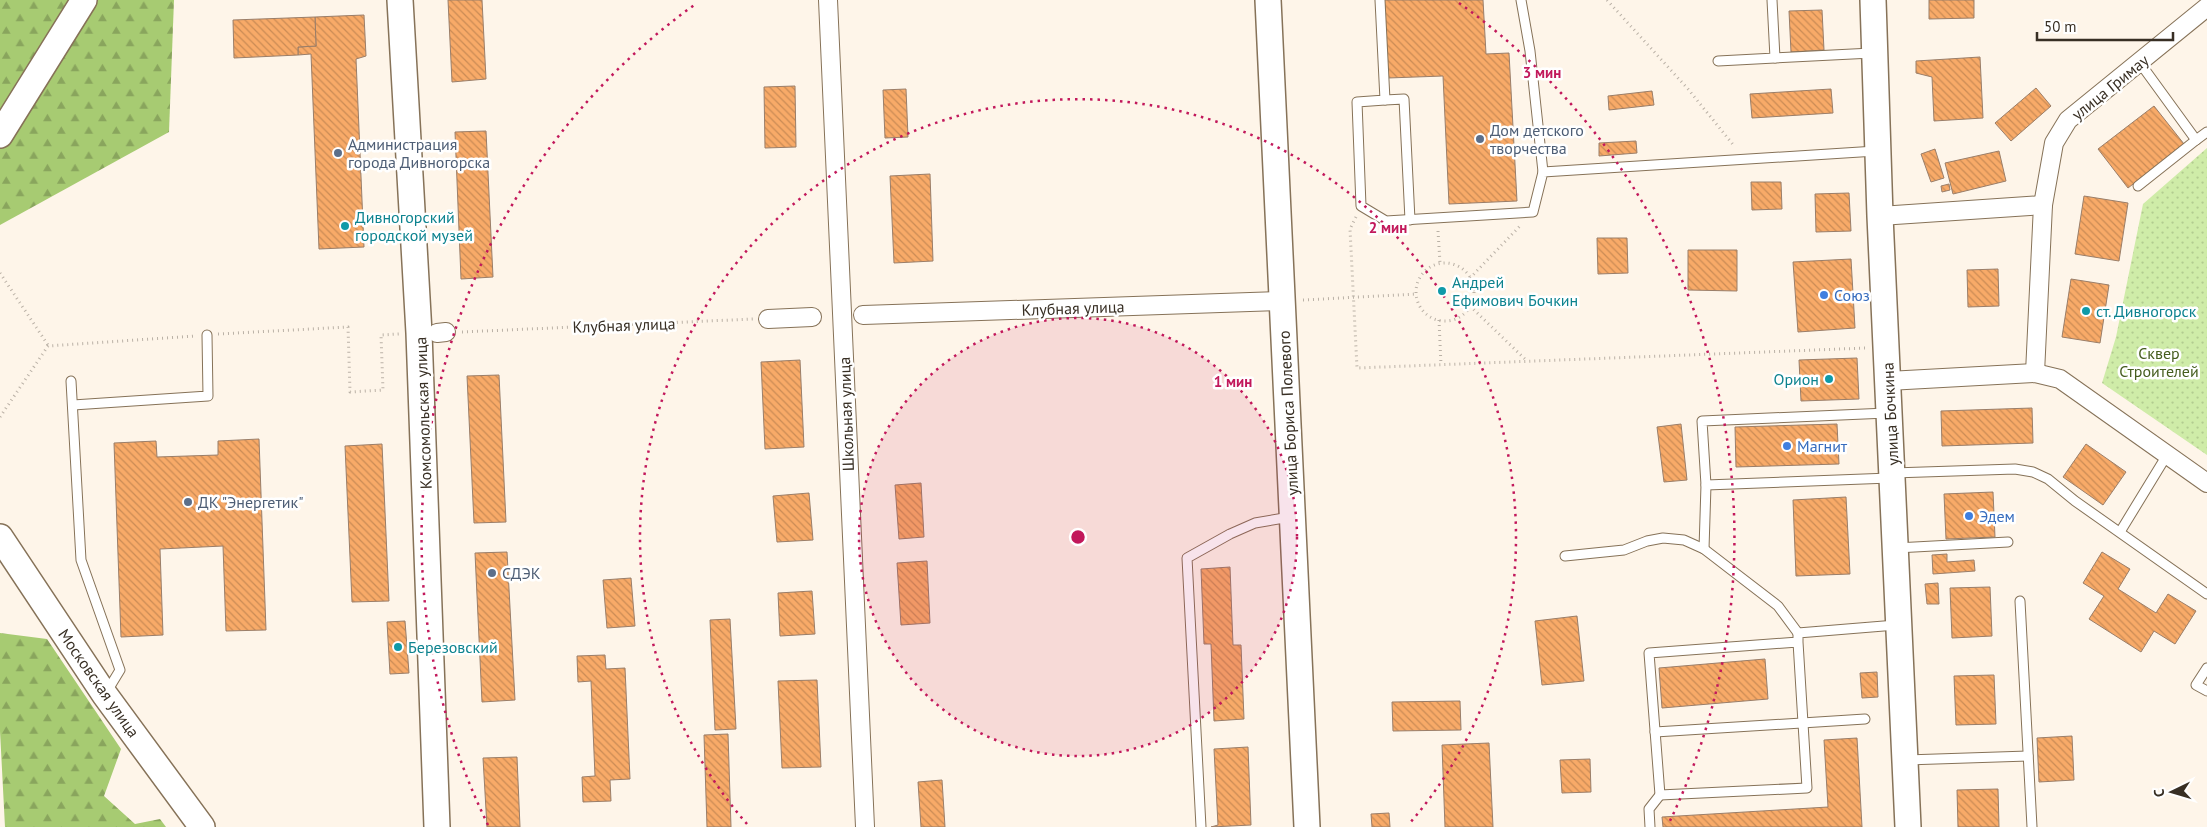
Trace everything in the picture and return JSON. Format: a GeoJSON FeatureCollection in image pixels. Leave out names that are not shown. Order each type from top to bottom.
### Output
{"type":"FeatureCollection","features":[{"type":"Feature","properties":{"kind":"main road"},"geometry":{"type":"LineString","coordinates":[[0,136],[84,0]]}},
{"type":"Feature","properties":{"kind":"main road","name":"Комсомольская улица"},"geometry":{"type":"LineString","coordinates":[[400,0],[419,333],[437,827]]}},
{"type":"Feature","properties":{"kind":"main road","name":"улица Бориса Полевого"},"geometry":{"type":"LineString","coordinates":[[1268,0],[1307,827]]}},
{"type":"Feature","properties":{"kind":"main road","name":"улица Бочкина"},"geometry":{"type":"LineString","coordinates":[[1873,0],[1880,216],[1908,827]]}},
{"type":"Feature","properties":{"kind":"main road","name":"Московская улица"},"geometry":{"type":"LineString","coordinates":[[0,537],[105,695],[202,827]]}},
{"type":"Feature","properties":{"kind":"street","name":"Школьная улица"},"geometry":{"type":"LineString","coordinates":[[828,0],[865,827]]}},
{"type":"Feature","properties":{"kind":"street","name":"улица Гримау"},"geometry":{"type":"LineString","coordinates":[[2036,373],[2043,205],[2054,143],[2068,120],[2207,7]]}},
{"type":"Feature","properties":{"kind":"street"},"geometry":{"type":"LineString","coordinates":[[1880,216],[2043,205]]}},
{"type":"Feature","properties":{"kind":"street","name":"Клубная улица"},"geometry":{"type":"LineString","coordinates":[[863,315],[1283,301]]}},
{"type":"Feature","properties":{"kind":"street"},"geometry":{"type":"LineString","coordinates":[[768,318],[812,317]]}},
{"type":"Feature","properties":{"kind":"street"},"geometry":{"type":"LineString","coordinates":[[1888,381],[2036,373],[2060,379],[2207,483]]}},
{"type":"Feature","properties":{"kind":"lane"},"geometry":{"type":"LineString","coordinates":[[1380,0],[1384,100]]}},
{"type":"Feature","properties":{"kind":"lane"},"geometry":{"type":"LineString","coordinates":[[1410,220],[1404,99],[1357,102],[1361,206],[1386,221],[1438,219],[1533,212],[1543,172],[1530,51],[1521,0]]}},
{"type":"Feature","properties":{"kind":"lane"},"geometry":{"type":"LineString","coordinates":[[1772,0],[1775,58]]}},
{"type":"Feature","properties":{"kind":"lane"},"geometry":{"type":"LineString","coordinates":[[1718,61],[1875,53]]}},
{"type":"Feature","properties":{"kind":"lane"},"geometry":{"type":"LineString","coordinates":[[2140,63],[2196,140]]}},
{"type":"Feature","properties":{"kind":"lane"},"geometry":{"type":"LineString","coordinates":[[2138,186],[2207,132]]}},
{"type":"Feature","properties":{"kind":"lane"},"geometry":{"type":"LineString","coordinates":[[1543,172],[1878,150]]}},
{"type":"Feature","properties":{"kind":"lane"},"geometry":{"type":"LineString","coordinates":[[73,405],[208,396],[207,335]]}},
{"type":"Feature","properties":{"kind":"lane"},"geometry":{"type":"LineString","coordinates":[[71,381],[81,560],[120,670],[105,695]]}},
{"type":"Feature","properties":{"kind":"lane"},"geometry":{"type":"LineString","coordinates":[[1704,549],[1706,485],[1702,421],[1890,413]]}},
{"type":"Feature","properties":{"kind":"lane"},"geometry":{"type":"LineString","coordinates":[[2120,532],[2167,456]]}},
{"type":"Feature","properties":{"kind":"lane"},"geometry":{"type":"LineString","coordinates":[[1706,485],[1999,469],[2033,472],[2048,479],[2075,501],[2207,594]]}},
{"type":"Feature","properties":{"kind":"lane"},"geometry":{"type":"LineString","coordinates":[[1201,827],[1187,558],[1230,534],[1255,523],[1293,516]]}},
{"type":"Feature","properties":{"kind":"lane"},"geometry":{"type":"LineString","coordinates":[[1565,556],[1624,550],[1647,541],[1662,538],[1684,540],[1704,549],[1778,606],[1798,637],[1807,788],[1660,795]]}},
{"type":"Feature","properties":{"kind":"lane"},"geometry":{"type":"LineString","coordinates":[[1896,548],[2008,542]]}},
{"type":"Feature","properties":{"kind":"lane"},"geometry":{"type":"LineString","coordinates":[[2020,601],[2032,827]]}},
{"type":"Feature","properties":{"kind":"lane"},"geometry":{"type":"LineString","coordinates":[[1650,827],[1649,809],[1660,795],[1649,653],[1899,625]]}},
{"type":"Feature","properties":{"kind":"lane"},"geometry":{"type":"LineString","coordinates":[[2207,668],[2196,685],[2207,691]]}},
{"type":"Feature","properties":{"kind":"lane"},"geometry":{"type":"LineString","coordinates":[[1655,732],[1865,719]]}},
{"type":"Feature","properties":{"kind":"lane"},"geometry":{"type":"LineString","coordinates":[[1905,760],[2028,756]]}},
{"type":"Feature","properties":{"kind":"path"},"geometry":{"type":"LineString","coordinates":[[1607,0],[1688,89],[1745,159]]}},
{"type":"Feature","properties":{"kind":"path"},"geometry":{"type":"LineString","coordinates":[[1361,206],[1350,229],[1357,368],[1886,347]]}},
{"type":"Feature","properties":{"kind":"path"},"geometry":{"type":"LineString","coordinates":[[1470,278],[1533,212]]}},
{"type":"Feature","properties":{"kind":"path"},"geometry":{"type":"LineString","coordinates":[[1438,219],[1440,263]]}},
{"type":"Feature","properties":{"kind":"path"},"geometry":{"type":"LineString","coordinates":[[1440,263],[1447,263],[1460,267],[1470,278],[1473,287],[1470,306],[1457,318],[1439,320],[1423,311],[1416,294],[1419,277],[1424,270],[1440,263]]}},
{"type":"Feature","properties":{"kind":"path"},"geometry":{"type":"LineString","coordinates":[[0,273],[48,346]]}},
{"type":"Feature","properties":{"kind":"path"},"geometry":{"type":"LineString","coordinates":[[1283,301],[1354,299],[1416,294]]}},
{"type":"Feature","properties":{"kind":"path"},"geometry":{"type":"LineString","coordinates":[[1470,306],[1528,362]]}},
{"type":"Feature","properties":{"kind":"path","name":"Клубная улица"},"geometry":{"type":"LineString","coordinates":[[442,332],[768,318]]}},
{"type":"Feature","properties":{"kind":"path"},"geometry":{"type":"LineString","coordinates":[[1439,320],[1441,365]]}},
{"type":"Feature","properties":{"kind":"path"},"geometry":{"type":"LineString","coordinates":[[48,346],[348,327],[350,392],[383,390],[381,335],[405,334]]}},
{"type":"Feature","properties":{"kind":"path"},"geometry":{"type":"LineString","coordinates":[[0,417],[48,346]]}},
{"type":"Feature","properties":{"kind":"green space"},"geometry":{"type":"Polygon","coordinates":[[[0,0],[174,0],[169,132],[0,225],[0,0]]]}},
{"type":"Feature","properties":{"kind":"green space","name":"Сквер Строителей"},"geometry":{"type":"Polygon","coordinates":[[[2207,148],[2207,455],[2102,383],[2116,337],[2143,204],[2207,148]]]}},
{"type":"Feature","properties":{"kind":"green space"},"geometry":{"type":"Polygon","coordinates":[[[0,633],[47,639],[121,749],[104,796],[135,824],[160,819],[166,827],[5,827],[0,731],[0,633]]]}},
{"type":"Feature","properties":{"kind":"building"},"geometry":{"type":"Polygon","coordinates":[[[448,0],[482,0],[486,79],[452,82],[448,0]]]}},
{"type":"Feature","properties":{"kind":"building","name":"Дом детского творчества"},"geometry":{"type":"Polygon","coordinates":[[[1384,0],[1483,0],[1486,54],[1509,53],[1517,201],[1449,204],[1443,76],[1388,78],[1384,0]]]}},
{"type":"Feature","properties":{"kind":"building"},"geometry":{"type":"Polygon","coordinates":[[[1929,0],[1974,0],[1974,18],[1929,19],[1929,0]]]}},
{"type":"Feature","properties":{"kind":"building"},"geometry":{"type":"Polygon","coordinates":[[[1822,10],[1824,50],[1791,52],[1789,11],[1822,10]]]}},
{"type":"Feature","properties":{"kind":"building","name":"Администрация города Дивногорска"},"geometry":{"type":"Polygon","coordinates":[[[364,15],[366,56],[356,59],[364,247],[319,249],[311,54],[298,55],[298,47],[316,46],[315,17],[364,15]]]}},
{"type":"Feature","properties":{"kind":"building"},"geometry":{"type":"Polygon","coordinates":[[[315,17],[316,46],[298,47],[298,55],[234,58],[233,20],[315,17]]]}},
{"type":"Feature","properties":{"kind":"building"},"geometry":{"type":"Polygon","coordinates":[[[1980,57],[1983,118],[1934,121],[1932,77],[1916,73],[1916,61],[1980,57]]]}},
{"type":"Feature","properties":{"kind":"building"},"geometry":{"type":"Polygon","coordinates":[[[795,86],[796,147],[765,148],[764,87],[795,86]]]}},
{"type":"Feature","properties":{"kind":"building"},"geometry":{"type":"Polygon","coordinates":[[[2036,88],[2051,106],[2011,141],[1995,123],[2036,88]]]}},
{"type":"Feature","properties":{"kind":"building"},"geometry":{"type":"Polygon","coordinates":[[[906,89],[908,137],[885,138],[883,90],[906,89]]]}},
{"type":"Feature","properties":{"kind":"building"},"geometry":{"type":"Polygon","coordinates":[[[1831,89],[1833,113],[1752,118],[1750,94],[1831,89]]]}},
{"type":"Feature","properties":{"kind":"building"},"geometry":{"type":"Polygon","coordinates":[[[1652,91],[1654,105],[1609,110],[1608,96],[1652,91]]]}},
{"type":"Feature","properties":{"kind":"building"},"geometry":{"type":"Polygon","coordinates":[[[2154,106],[2184,144],[2128,188],[2098,149],[2154,106]]]}},
{"type":"Feature","properties":{"kind":"building"},"geometry":{"type":"Polygon","coordinates":[[[486,131],[493,277],[461,279],[455,132],[486,131]]]}},
{"type":"Feature","properties":{"kind":"building"},"geometry":{"type":"Polygon","coordinates":[[[1636,141],[1637,153],[1599,156],[1599,143],[1636,141]]]}},
{"type":"Feature","properties":{"kind":"building"},"geometry":{"type":"Polygon","coordinates":[[[1935,149],[1944,178],[1931,182],[1921,154],[1935,149]]]}},
{"type":"Feature","properties":{"kind":"building"},"geometry":{"type":"Polygon","coordinates":[[[1999,151],[2006,181],[1953,194],[1945,163],[1999,151]]]}},
{"type":"Feature","properties":{"kind":"building"},"geometry":{"type":"Polygon","coordinates":[[[930,174],[933,261],[894,263],[890,176],[930,174]]]}},
{"type":"Feature","properties":{"kind":"building"},"geometry":{"type":"Polygon","coordinates":[[[1751,182],[1781,182],[1782,209],[1752,210],[1751,182]]]}},
{"type":"Feature","properties":{"kind":"building"},"geometry":{"type":"Polygon","coordinates":[[[1949,184],[1950,190],[1942,192],[1941,186],[1949,184]]]}},
{"type":"Feature","properties":{"kind":"building"},"geometry":{"type":"Polygon","coordinates":[[[1849,193],[1851,231],[1816,232],[1815,194],[1849,193]]]}},
{"type":"Feature","properties":{"kind":"building"},"geometry":{"type":"Polygon","coordinates":[[[2084,196],[2128,203],[2119,261],[2075,254],[2084,196]]]}},
{"type":"Feature","properties":{"kind":"building"},"geometry":{"type":"Polygon","coordinates":[[[1597,238],[1627,238],[1628,273],[1598,274],[1597,238]]]}},
{"type":"Feature","properties":{"kind":"building"},"geometry":{"type":"Polygon","coordinates":[[[1688,250],[1737,250],[1737,291],[1688,290],[1688,250]]]}},
{"type":"Feature","properties":{"kind":"building","name":"Союз"},"geometry":{"type":"Polygon","coordinates":[[[1851,259],[1855,328],[1798,332],[1793,262],[1851,259]]]}},
{"type":"Feature","properties":{"kind":"building"},"geometry":{"type":"Polygon","coordinates":[[[1998,269],[1999,306],[1968,307],[1967,270],[1998,269]]]}},
{"type":"Feature","properties":{"kind":"building","name":"ст. Дивногорск"},"geometry":{"type":"Polygon","coordinates":[[[2071,279],[2109,285],[2100,343],[2062,337],[2071,279]]]}},
{"type":"Feature","properties":{"kind":"building","name":"Орион"},"geometry":{"type":"Polygon","coordinates":[[[1857,358],[1859,399],[1801,401],[1799,360],[1857,358]]]}},
{"type":"Feature","properties":{"kind":"building"},"geometry":{"type":"Polygon","coordinates":[[[800,360],[804,447],[765,449],[761,362],[800,360]]]}},
{"type":"Feature","properties":{"kind":"building"},"geometry":{"type":"Polygon","coordinates":[[[499,375],[506,522],[474,523],[467,376],[499,375]]]}},
{"type":"Feature","properties":{"kind":"building"},"geometry":{"type":"Polygon","coordinates":[[[2032,408],[2033,443],[1942,446],[1941,411],[2032,408]]]}},
{"type":"Feature","properties":{"kind":"building"},"geometry":{"type":"Polygon","coordinates":[[[1681,424],[1687,480],[1664,482],[1657,427],[1681,424]]]}},
{"type":"Feature","properties":{"kind":"building","name":"Магнит"},"geometry":{"type":"Polygon","coordinates":[[[1837,424],[1839,464],[1736,467],[1735,427],[1837,424]]]}},
{"type":"Feature","properties":{"kind":"building","name":"ДК \"Энергетик\""},"geometry":{"type":"Polygon","coordinates":[[[259,439],[266,630],[226,631],[223,546],[160,549],[163,635],[121,637],[114,443],[156,441],[157,457],[218,455],[218,441],[259,439]]]}},
{"type":"Feature","properties":{"kind":"building"},"geometry":{"type":"Polygon","coordinates":[[[382,444],[389,601],[352,602],[345,446],[382,444]]]}},
{"type":"Feature","properties":{"kind":"building"},"geometry":{"type":"Polygon","coordinates":[[[2086,444],[2126,472],[2103,505],[2063,477],[2086,444]]]}},
{"type":"Feature","properties":{"kind":"building"},"geometry":{"type":"Polygon","coordinates":[[[921,483],[924,537],[899,539],[895,485],[921,483]]]}},
{"type":"Feature","properties":{"kind":"building","name":"Эдем"},"geometry":{"type":"Polygon","coordinates":[[[1993,492],[1995,537],[1946,539],[1944,494],[1993,492]]]}},
{"type":"Feature","properties":{"kind":"building"},"geometry":{"type":"Polygon","coordinates":[[[809,493],[813,540],[777,542],[773,496],[809,493]]]}},
{"type":"Feature","properties":{"kind":"building"},"geometry":{"type":"Polygon","coordinates":[[[1846,497],[1850,574],[1796,576],[1793,500],[1846,497]]]}},
{"type":"Feature","properties":{"kind":"building"},"geometry":{"type":"Polygon","coordinates":[[[507,552],[515,700],[482,702],[475,553],[507,552]]]}},
{"type":"Feature","properties":{"kind":"building"},"geometry":{"type":"Polygon","coordinates":[[[2102,552],[2130,569],[2118,589],[2156,613],[2168,594],[2196,611],[2175,644],[2154,631],[2141,652],[2089,619],[2104,596],[2083,583],[2102,552]]]}},
{"type":"Feature","properties":{"kind":"building"},"geometry":{"type":"Polygon","coordinates":[[[1947,554],[1947,562],[1974,560],[1975,571],[1933,574],[1932,555],[1947,554]]]}},
{"type":"Feature","properties":{"kind":"building"},"geometry":{"type":"Polygon","coordinates":[[[927,561],[930,623],[901,625],[897,563],[927,561]]]}},
{"type":"Feature","properties":{"kind":"building"},"geometry":{"type":"Polygon","coordinates":[[[1230,567],[1233,645],[1241,645],[1244,719],[1214,721],[1211,644],[1204,644],[1201,569],[1230,567]]]}},
{"type":"Feature","properties":{"kind":"building"},"geometry":{"type":"Polygon","coordinates":[[[631,578],[635,626],[607,628],[603,580],[631,578]]]}},
{"type":"Feature","properties":{"kind":"building"},"geometry":{"type":"Polygon","coordinates":[[[1938,583],[1939,604],[1927,604],[1925,584],[1938,583]]]}},
{"type":"Feature","properties":{"kind":"building"},"geometry":{"type":"Polygon","coordinates":[[[1990,587],[1992,636],[1952,638],[1950,588],[1990,587]]]}},
{"type":"Feature","properties":{"kind":"building"},"geometry":{"type":"Polygon","coordinates":[[[812,591],[815,634],[780,636],[778,593],[812,591]]]}},
{"type":"Feature","properties":{"kind":"building"},"geometry":{"type":"Polygon","coordinates":[[[1577,616],[1584,681],[1542,685],[1535,621],[1577,616]]]}},
{"type":"Feature","properties":{"kind":"building"},"geometry":{"type":"Polygon","coordinates":[[[730,619],[736,729],[715,730],[710,620],[730,619]]]}},
{"type":"Feature","properties":{"kind":"building","name":"Березовский"},"geometry":{"type":"Polygon","coordinates":[[[405,621],[409,673],[390,674],[387,622],[405,621]]]}},
{"type":"Feature","properties":{"kind":"building"},"geometry":{"type":"Polygon","coordinates":[[[605,655],[606,669],[625,668],[630,779],[610,780],[611,801],[583,802],[582,777],[595,776],[591,681],[578,682],[577,656],[605,655]]]}},
{"type":"Feature","properties":{"kind":"building"},"geometry":{"type":"Polygon","coordinates":[[[1765,659],[1768,699],[1662,708],[1659,668],[1765,659]]]}},
{"type":"Feature","properties":{"kind":"building"},"geometry":{"type":"Polygon","coordinates":[[[1877,672],[1878,697],[1862,698],[1860,673],[1877,672]]]}},
{"type":"Feature","properties":{"kind":"building"},"geometry":{"type":"Polygon","coordinates":[[[1994,675],[1996,724],[1956,725],[1954,676],[1994,675]]]}},
{"type":"Feature","properties":{"kind":"building"},"geometry":{"type":"Polygon","coordinates":[[[817,680],[821,767],[782,768],[778,681],[817,680]]]}},
{"type":"Feature","properties":{"kind":"building"},"geometry":{"type":"Polygon","coordinates":[[[1460,701],[1461,730],[1393,731],[1392,702],[1460,701]]]}},
{"type":"Feature","properties":{"kind":"building"},"geometry":{"type":"Polygon","coordinates":[[[728,734],[731,827],[707,827],[704,735],[728,734]]]}},
{"type":"Feature","properties":{"kind":"building"},"geometry":{"type":"Polygon","coordinates":[[[2072,736],[2074,780],[2039,782],[2037,738],[2072,736]]]}},
{"type":"Feature","properties":{"kind":"building"},"geometry":{"type":"Polygon","coordinates":[[[1857,738],[1862,827],[1663,827],[1662,817],[1828,807],[1824,740],[1857,738]]]}},
{"type":"Feature","properties":{"kind":"building"},"geometry":{"type":"Polygon","coordinates":[[[1489,743],[1493,827],[1445,827],[1442,745],[1489,743]]]}},
{"type":"Feature","properties":{"kind":"building"},"geometry":{"type":"Polygon","coordinates":[[[1248,747],[1251,825],[1211,827],[1218,825],[1214,749],[1248,747]]]}},
{"type":"Feature","properties":{"kind":"building"},"geometry":{"type":"Polygon","coordinates":[[[517,757],[520,827],[487,827],[483,758],[517,757]]]}},
{"type":"Feature","properties":{"kind":"building"},"geometry":{"type":"Polygon","coordinates":[[[1590,759],[1591,792],[1562,793],[1560,760],[1590,759]]]}},
{"type":"Feature","properties":{"kind":"building"},"geometry":{"type":"Polygon","coordinates":[[[942,780],[945,827],[921,827],[918,782],[942,780]]]}},
{"type":"Feature","properties":{"kind":"building"},"geometry":{"type":"Polygon","coordinates":[[[1998,789],[1999,827],[1958,827],[1957,790],[1998,789]]]}},
{"type":"Feature","properties":{"kind":"building"},"geometry":{"type":"Polygon","coordinates":[[[1389,813],[1390,827],[1372,827],[1371,814],[1389,813]]]}},
{"type":"Feature","properties":{"kind":"place","name":"Дом детского творчества"},"geometry":{"type":"Point","coordinates":[1480,139]}},
{"type":"Feature","properties":{"kind":"place","name":"Администрация города Дивногорска"},"geometry":{"type":"Point","coordinates":[338,153]}},
{"type":"Feature","properties":{"kind":"place","name":"Дивногорский городской музей"},"geometry":{"type":"Point","coordinates":[345,226]}},
{"type":"Feature","properties":{"kind":"place","name":"Андрей Ефимович Бочкин"},"geometry":{"type":"Point","coordinates":[1442,291]}},
{"type":"Feature","properties":{"kind":"place","name":"Союз"},"geometry":{"type":"Point","coordinates":[1824,295]}},
{"type":"Feature","properties":{"kind":"place","name":"ст. Дивногорск"},"geometry":{"type":"Point","coordinates":[2086,311]}},
{"type":"Feature","properties":{"kind":"place","name":"Орион"},"geometry":{"type":"Point","coordinates":[1829,379]}},
{"type":"Feature","properties":{"kind":"place","name":"Магнит"},"geometry":{"type":"Point","coordinates":[1787,446]}},
{"type":"Feature","properties":{"kind":"place","name":"ДК \"Энергетик\""},"geometry":{"type":"Point","coordinates":[188,502]}},
{"type":"Feature","properties":{"kind":"place","name":"Эдем"},"geometry":{"type":"Point","coordinates":[1969,516]}},
{"type":"Feature","properties":{"kind":"place","name":"СДЭК"},"geometry":{"type":"Point","coordinates":[492,573]}},
{"type":"Feature","properties":{"kind":"place","name":"Березовский"},"geometry":{"type":"Point","coordinates":[398,647]}}]}
